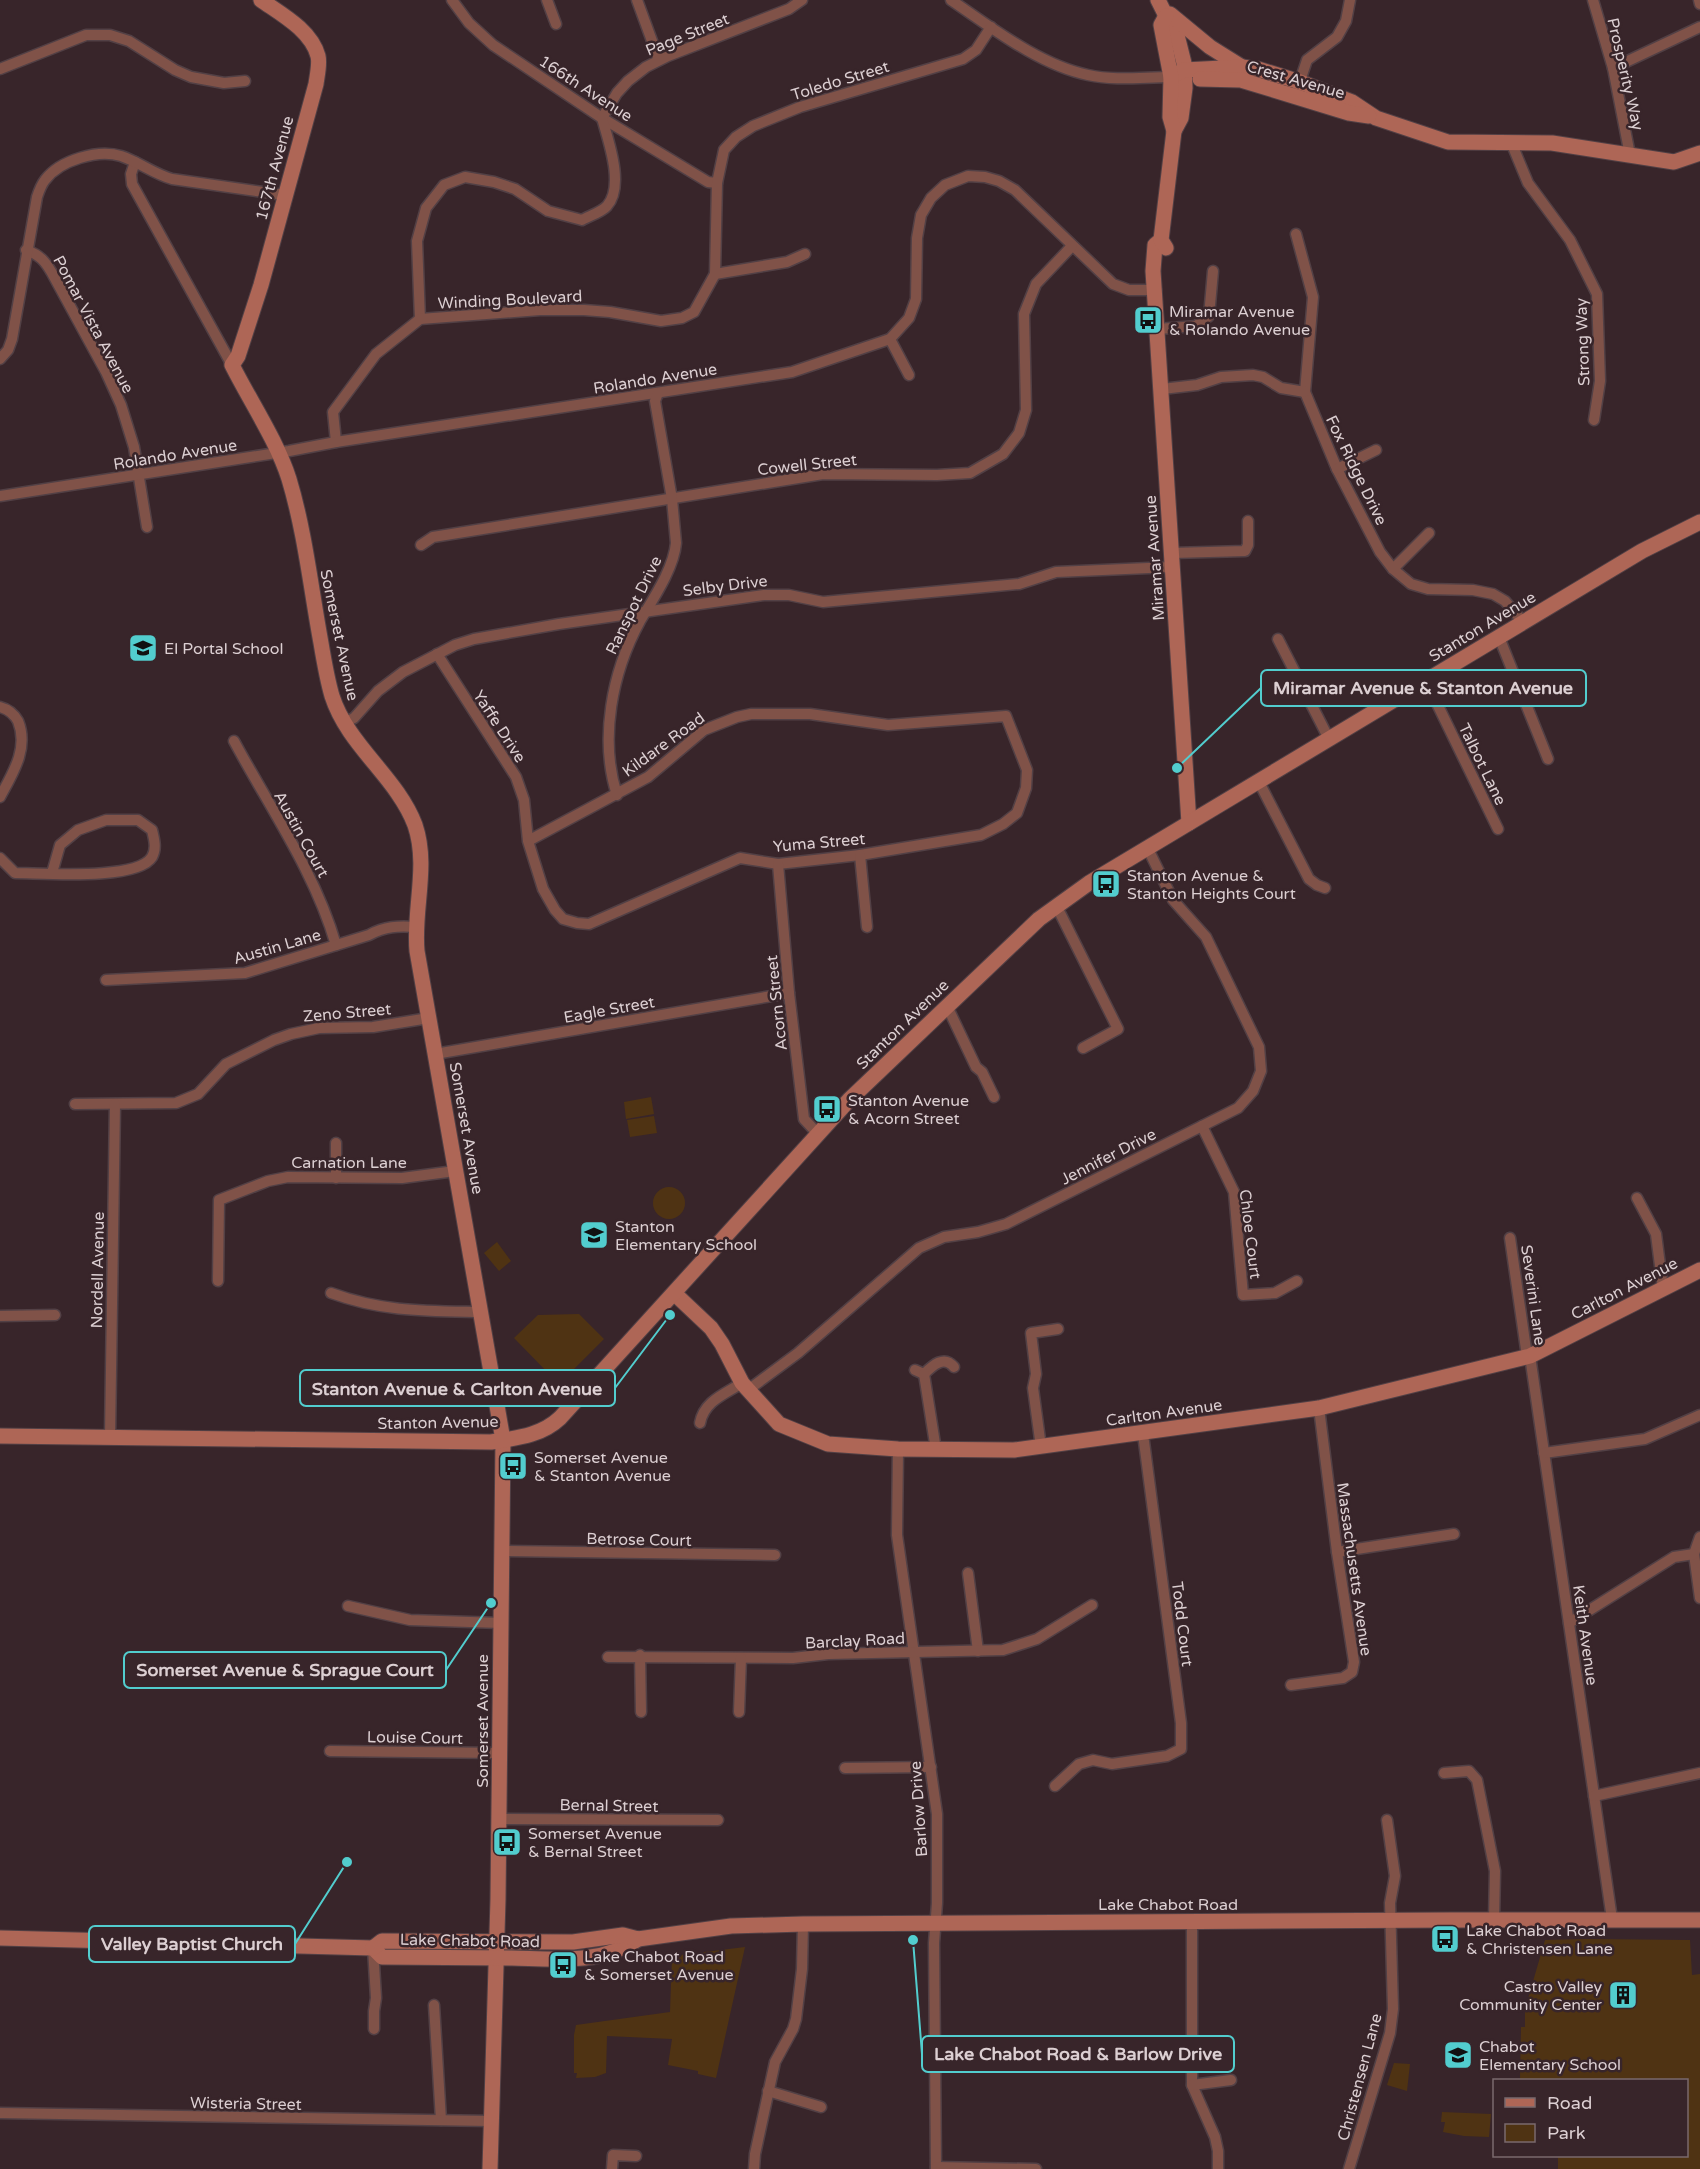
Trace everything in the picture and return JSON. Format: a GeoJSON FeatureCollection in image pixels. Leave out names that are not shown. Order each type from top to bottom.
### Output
{"type":"FeatureCollection","features":[{"type":"Feature","properties":{"kind":"street","name":"167th Avenue"},"geometry":{"type":"LineString","coordinates":[[232,365],[238,356],[261,285],[316,84],[319,58],[312,43],[296,25],[261,0]]}},
{"type":"Feature","properties":{"kind":"street","name":"166th Avenue"},"geometry":{"type":"LineString","coordinates":[[452,0],[469,22],[493,45],[602,118],[708,182],[717,183]]}},
{"type":"Feature","properties":{"kind":"street"},"geometry":{"type":"LineString","coordinates":[[547,0],[556,24]]}},
{"type":"Feature","properties":{"kind":"street"},"geometry":{"type":"LineString","coordinates":[[637,0],[659,60]]}},
{"type":"Feature","properties":{"kind":"street","name":"Page Street"},"geometry":{"type":"LineString","coordinates":[[602,118],[616,93],[646,67],[789,9],[802,0]]}},
{"type":"Feature","properties":{"kind":"street"},"geometry":{"type":"LineString","coordinates":[[951,0],[1049,62],[1087,75],[1115,78],[1180,76]]}},
{"type":"Feature","properties":{"kind":"street"},"geometry":{"type":"LineString","coordinates":[[1298,89],[1307,60],[1337,37],[1346,21],[1350,0]]}},
{"type":"Feature","properties":{"kind":"street","name":"Prosperity Way"},"geometry":{"type":"LineString","coordinates":[[1593,0],[1613,68],[1630,155]]}},
{"type":"Feature","properties":{"kind":"street"},"geometry":{"type":"LineString","coordinates":[[1699,0],[1700,4]]}},
{"type":"Feature","properties":{"kind":"street"},"geometry":{"type":"LineString","coordinates":[[1162,8],[1210,47],[1242,68]]}},
{"type":"Feature","properties":{"kind":"street","name":"Miramar Avenue"},"geometry":{"type":"LineString","coordinates":[[1162,8],[1174,23],[1177,32],[1180,76],[1170,117],[1174,131],[1161,240],[1155,245],[1153,271],[1190,823]]}},
{"type":"Feature","properties":{"kind":"street","name":"Toledo Street"},"geometry":{"type":"LineString","coordinates":[[717,183],[724,150],[736,137],[753,126],[800,107],[963,59],[976,50],[991,27]]}},
{"type":"Feature","properties":{"kind":"street"},"geometry":{"type":"LineString","coordinates":[[1613,68],[1700,27]]}},
{"type":"Feature","properties":{"kind":"street"},"geometry":{"type":"LineString","coordinates":[[0,69],[86,35],[110,35],[129,41],[175,70],[191,77],[224,83],[245,81]]}},
{"type":"Feature","properties":{"kind":"street","name":"Crest Avenue"},"geometry":{"type":"LineString","coordinates":[[1180,76],[1242,68],[1258,69],[1349,113],[1376,118],[1448,142],[1552,143],[1674,162],[1700,153]]}},
{"type":"Feature","properties":{"kind":"street","name":"Crest Avenue"},"geometry":{"type":"LineString","coordinates":[[1180,76],[1298,89]]}},
{"type":"Feature","properties":{"kind":"street"},"geometry":{"type":"LineString","coordinates":[[420,319],[417,241],[426,208],[444,185],[465,177],[494,182],[515,189],[548,212],[582,220],[607,206],[616,184],[612,153],[602,118]]}},
{"type":"Feature","properties":{"kind":"street","name":"Strong Way"},"geometry":{"type":"LineString","coordinates":[[1511,142],[1528,183],[1570,240],[1597,294],[1600,381],[1594,420]]}},
{"type":"Feature","properties":{"kind":"street"},"geometry":{"type":"LineString","coordinates":[[0,359],[8,350],[12,339],[37,196],[52,172],[73,161],[96,154],[116,155],[172,179],[284,195]]}},
{"type":"Feature","properties":{"kind":"street","name":"Somerset Avenue"},"geometry":{"type":"LineString","coordinates":[[135,162],[131,174],[132,184],[232,365],[288,477],[299,518],[328,681],[343,723],[394,788],[415,827],[421,856],[416,927],[417,951],[503,1440],[499,1819],[490,2169]]}},
{"type":"Feature","properties":{"kind":"street"},"geometry":{"type":"LineString","coordinates":[[909,375],[890,339],[909,318],[916,300],[917,238],[921,215],[931,198],[945,185],[968,176],[999,181],[1015,190],[1113,284],[1129,290],[1156,290]]}},
{"type":"Feature","properties":{"kind":"street","name":"Winding Boulevard"},"geometry":{"type":"LineString","coordinates":[[336,442],[333,412],[376,354],[420,319],[540,310],[584,310],[671,321],[694,312],[715,274],[717,183]]}},
{"type":"Feature","properties":{"kind":"street","name":"Fox Ridge Drive"},"geometry":{"type":"LineString","coordinates":[[1296,234],[1313,297],[1305,392],[1338,469],[1380,552],[1393,569],[1411,584],[1421,588],[1484,591],[1493,594],[1505,601],[1523,622]]}},
{"type":"Feature","properties":{"kind":"street","name":"Cowell Street"},"geometry":{"type":"LineString","coordinates":[[421,546],[433,537],[823,474],[937,475],[970,472],[1003,454],[1019,433],[1026,410],[1024,314],[1036,284],[1072,246]]}},
{"type":"Feature","properties":{"kind":"street","name":"Pomar Vista Avenue"},"geometry":{"type":"LineString","coordinates":[[26,250],[37,254],[44,260],[106,372],[129,428],[147,527]]}},
{"type":"Feature","properties":{"kind":"street"},"geometry":{"type":"LineString","coordinates":[[715,274],[788,262],[805,254]]}},
{"type":"Feature","properties":{"kind":"street"},"geometry":{"type":"LineString","coordinates":[[1158,329],[1196,326],[1209,316],[1213,271]]}},
{"type":"Feature","properties":{"kind":"street","name":"Rolando Avenue"},"geometry":{"type":"LineString","coordinates":[[0,496],[792,372],[890,339]]}},
{"type":"Feature","properties":{"kind":"street"},"geometry":{"type":"LineString","coordinates":[[1162,389],[1197,385],[1221,376],[1253,375],[1263,377],[1281,387],[1305,392]]}},
{"type":"Feature","properties":{"kind":"street","name":"Ranspot Drive"},"geometry":{"type":"LineString","coordinates":[[617,795],[611,771],[609,742],[613,694],[630,640],[676,550],[677,533],[655,401],[658,393]]}},
{"type":"Feature","properties":{"kind":"street"},"geometry":{"type":"LineString","coordinates":[[1338,469],[1376,450]]}},
{"type":"Feature","properties":{"kind":"street","name":"Selby Drive"},"geometry":{"type":"LineString","coordinates":[[343,723],[354,718],[390,681],[437,654],[474,639],[646,611],[770,594],[789,595],[823,602],[1019,584],[1056,572],[1245,551],[1248,545],[1248,521]]}},
{"type":"Feature","properties":{"kind":"street","name":"Stanton Avenue"},"geometry":{"type":"LineString","coordinates":[[0,1436],[491,1442],[540,1432],[552,1426],[675,1294],[849,1100],[1032,925],[1056,906],[1642,551],[1700,522]]}},
{"type":"Feature","properties":{"kind":"street"},"geometry":{"type":"LineString","coordinates":[[1393,569],[1429,533]]}},
{"type":"Feature","properties":{"kind":"street"},"geometry":{"type":"LineString","coordinates":[[1499,637],[1548,759]]}},
{"type":"Feature","properties":{"kind":"street"},"geometry":{"type":"LineString","coordinates":[[1278,639],[1329,739]]}},
{"type":"Feature","properties":{"kind":"street","name":"Yaffe Drive"},"geometry":{"type":"LineString","coordinates":[[437,654],[516,777],[524,800],[528,841],[543,889]]}},
{"type":"Feature","properties":{"kind":"street","name":"Talbot Lane"},"geometry":{"type":"LineString","coordinates":[[1426,681],[1498,829]]}},
{"type":"Feature","properties":{"kind":"street"},"geometry":{"type":"LineString","coordinates":[[0,707],[15,715],[23,733],[22,752],[0,797]]}},
{"type":"Feature","properties":{"kind":"street","name":"Kildare Road"},"geometry":{"type":"LineString","coordinates":[[528,841],[648,777],[704,730],[737,717],[751,714],[810,714],[888,725],[1006,716]]}},
{"type":"Feature","properties":{"kind":"street","name":"Yuma Street"},"geometry":{"type":"LineString","coordinates":[[543,889],[555,910],[564,919],[589,924],[740,858],[778,864],[860,855],[981,835],[1003,824],[1017,813],[1026,788],[1027,770],[1006,716]]}},
{"type":"Feature","properties":{"kind":"street","name":"Austin Court"},"geometry":{"type":"LineString","coordinates":[[234,741],[308,874],[336,945]]}},
{"type":"Feature","properties":{"kind":"street"},"geometry":{"type":"LineString","coordinates":[[1260,782],[1309,879],[1325,888]]}},
{"type":"Feature","properties":{"kind":"street"},"geometry":{"type":"LineString","coordinates":[[0,858],[15,873],[86,874],[125,870],[142,865],[152,857],[155,844],[152,830],[138,820],[106,820],[78,830],[60,845],[52,873]]}},
{"type":"Feature","properties":{"kind":"street","name":"Jennifer Drive"},"geometry":{"type":"LineString","coordinates":[[700,1423],[710,1403],[745,1387],[798,1353],[919,1248],[944,1237],[978,1232],[1006,1224],[1238,1108],[1249,1097],[1259,1079],[1261,1055],[1255,1038],[1206,937],[1173,900],[1148,849]]}},
{"type":"Feature","properties":{"kind":"street"},"geometry":{"type":"LineString","coordinates":[[860,855],[867,927]]}},
{"type":"Feature","properties":{"kind":"street","name":"Acorn Street"},"geometry":{"type":"LineString","coordinates":[[778,864],[789,993],[804,1119],[818,1134]]}},
{"type":"Feature","properties":{"kind":"street"},"geometry":{"type":"LineString","coordinates":[[1056,906],[1118,1029],[1083,1047]]}},
{"type":"Feature","properties":{"kind":"street","name":"Austin Lane"},"geometry":{"type":"LineString","coordinates":[[106,980],[245,973],[386,927],[416,927]]}},
{"type":"Feature","properties":{"kind":"street","name":"Eagle Street"},"geometry":{"type":"LineString","coordinates":[[435,1054],[789,993]]}},
{"type":"Feature","properties":{"kind":"street"},"geometry":{"type":"LineString","coordinates":[[946,1006],[976,1067],[994,1097]]}},
{"type":"Feature","properties":{"kind":"street","name":"Zeno Street"},"geometry":{"type":"LineString","coordinates":[[75,1104],[168,1104],[184,1101],[198,1094],[226,1064],[291,1034],[319,1028],[373,1027],[429,1018]]}},
{"type":"Feature","properties":{"kind":"street","name":"Nordell Avenue"},"geometry":{"type":"LineString","coordinates":[[110,1437],[114,1104]]}},
{"type":"Feature","properties":{"kind":"street","name":"Chloe Court"},"geometry":{"type":"LineString","coordinates":[[1202,1126],[1234,1192],[1243,1295],[1275,1293],[1297,1281]]}},
{"type":"Feature","properties":{"kind":"street"},"geometry":{"type":"LineString","coordinates":[[336,1143],[336,1178]]}},
{"type":"Feature","properties":{"kind":"street","name":"Carnation Lane"},"geometry":{"type":"LineString","coordinates":[[218,1281],[219,1200],[279,1178],[402,1178],[456,1171]]}},
{"type":"Feature","properties":{"kind":"street"},"geometry":{"type":"LineString","coordinates":[[1637,1198],[1656,1234],[1663,1289]]}},
{"type":"Feature","properties":{"kind":"street","name":"Severini Lane"},"geometry":{"type":"LineString","coordinates":[[1510,1238],[1529,1356]]}},
{"type":"Feature","properties":{"kind":"street","name":"Carlton Avenue"},"geometry":{"type":"LineString","coordinates":[[675,1294],[711,1328],[745,1387],[779,1424],[828,1444],[898,1449],[1014,1450],[1319,1408],[1529,1356],[1700,1270]]}},
{"type":"Feature","properties":{"kind":"street"},"geometry":{"type":"LineString","coordinates":[[331,1293],[366,1305],[390,1309],[480,1312]]}},
{"type":"Feature","properties":{"kind":"street"},"geometry":{"type":"LineString","coordinates":[[0,1316],[56,1315]]}},
{"type":"Feature","properties":{"kind":"street"},"geometry":{"type":"LineString","coordinates":[[1041,1447],[1033,1388],[1036,1374],[1031,1333],[1058,1329]]}},
{"type":"Feature","properties":{"kind":"street","name":"Keith Avenue"},"geometry":{"type":"LineString","coordinates":[[1529,1356],[1612,1919]]}},
{"type":"Feature","properties":{"kind":"street"},"geometry":{"type":"LineString","coordinates":[[936,1450],[919,1372],[944,1360],[950,1362],[954,1368]]}},
{"type":"Feature","properties":{"kind":"street","name":"Massachusetts Avenue"},"geometry":{"type":"LineString","coordinates":[[1291,1685],[1343,1678],[1352,1672],[1354,1662],[1337,1552],[1319,1408]]}},
{"type":"Feature","properties":{"kind":"street"},"geometry":{"type":"LineString","coordinates":[[1544,1453],[1645,1439],[1700,1415]]}},
{"type":"Feature","properties":{"kind":"street","name":"Todd Court"},"geometry":{"type":"LineString","coordinates":[[1055,1786],[1079,1764],[1093,1760],[1112,1764],[1167,1756],[1181,1749],[1181,1723],[1143,1434]]}},
{"type":"Feature","properties":{"kind":"street","name":"Barlow Drive"},"geometry":{"type":"LineString","coordinates":[[898,1449],[897,1535],[937,1814],[936,2168]]}},
{"type":"Feature","properties":{"kind":"street"},"geometry":{"type":"LineString","coordinates":[[1337,1552],[1454,1534]]}},
{"type":"Feature","properties":{"kind":"street"},"geometry":{"type":"LineString","coordinates":[[1700,1537],[1694,1554],[1700,1598]]}},
{"type":"Feature","properties":{"kind":"street","name":"Betrose Court"},"geometry":{"type":"LineString","coordinates":[[502,1551],[776,1556]]}},
{"type":"Feature","properties":{"kind":"street"},"geometry":{"type":"LineString","coordinates":[[1569,1623],[1666,1561],[1674,1557],[1694,1554]]}},
{"type":"Feature","properties":{"kind":"street"},"geometry":{"type":"LineString","coordinates":[[968,1573],[978,1651]]}},
{"type":"Feature","properties":{"kind":"street","name":"Barclay Road"},"geometry":{"type":"LineString","coordinates":[[608,1657],[640,1655],[793,1658],[828,1654],[1003,1650],[1037,1639],[1092,1605]]}},
{"type":"Feature","properties":{"kind":"street"},"geometry":{"type":"LineString","coordinates":[[348,1606],[410,1620],[501,1623]]}},
{"type":"Feature","properties":{"kind":"street"},"geometry":{"type":"LineString","coordinates":[[640,1655],[642,1712]]}},
{"type":"Feature","properties":{"kind":"street"},"geometry":{"type":"LineString","coordinates":[[739,1712],[741,1658]]}},
{"type":"Feature","properties":{"kind":"street","name":"Louise Court"},"geometry":{"type":"LineString","coordinates":[[330,1751],[500,1753]]}},
{"type":"Feature","properties":{"kind":"street"},"geometry":{"type":"LineString","coordinates":[[844,1768],[931,1767]]}},
{"type":"Feature","properties":{"kind":"street"},"geometry":{"type":"LineString","coordinates":[[1444,1773],[1469,1771],[1477,1780],[1495,1871],[1494,1920]]}},
{"type":"Feature","properties":{"kind":"street"},"geometry":{"type":"LineString","coordinates":[[1594,1796],[1700,1773]]}},
{"type":"Feature","properties":{"kind":"street","name":"Bernal Street"},"geometry":{"type":"LineString","coordinates":[[499,1819],[718,1820]]}},
{"type":"Feature","properties":{"kind":"street","name":"Christensen Lane"},"geometry":{"type":"LineString","coordinates":[[1349,2169],[1390,2033],[1393,2009],[1390,1903],[1395,1876],[1387,1820]]}},
{"type":"Feature","properties":{"kind":"street","name":"Lake Chabot Road"},"geometry":{"type":"LineString","coordinates":[[0,1938],[373,1948],[382,1941],[573,1942],[622,1935],[638,1939],[731,1926],[802,1924],[1700,1920]]}},
{"type":"Feature","properties":{"kind":"street"},"geometry":{"type":"LineString","coordinates":[[1192,1922],[1192,2085],[1215,2137],[1218,2169]]}},
{"type":"Feature","properties":{"kind":"street"},"geometry":{"type":"LineString","coordinates":[[754,2169],[775,2062],[796,2019],[802,1969],[802,1924]]}},
{"type":"Feature","properties":{"kind":"street","name":"Lake Chabot Road"},"geometry":{"type":"LineString","coordinates":[[373,1948],[382,1957],[552,1959],[596,1956],[625,1948],[638,1939]]}},
{"type":"Feature","properties":{"kind":"street"},"geometry":{"type":"LineString","coordinates":[[373,1948],[375,2029]]}},
{"type":"Feature","properties":{"kind":"street"},"geometry":{"type":"LineString","coordinates":[[434,2005],[441,2120]]}},
{"type":"Feature","properties":{"kind":"street"},"geometry":{"type":"LineString","coordinates":[[1192,2085],[1231,2080]]}},
{"type":"Feature","properties":{"kind":"street"},"geometry":{"type":"LineString","coordinates":[[768,2091],[821,2108]]}},
{"type":"Feature","properties":{"kind":"street","name":"Wisteria Street"},"geometry":{"type":"LineString","coordinates":[[0,2113],[491,2121]]}},
{"type":"Feature","properties":{"kind":"street"},"geometry":{"type":"LineString","coordinates":[[612,2169],[613,2155],[636,2156]]}},
{"type":"Feature","properties":{"kind":"street"},"geometry":{"type":"LineString","coordinates":[[936,2168],[1036,2169]]}},
{"type":"Feature","properties":{"kind":"green space"},"geometry":{"type":"Polygon","coordinates":[[[651,1097],[654,1114],[626,1119],[624,1102],[651,1097]]]}},
{"type":"Feature","properties":{"kind":"green space"},"geometry":{"type":"Polygon","coordinates":[[[654,1116],[657,1133],[630,1137],[627,1120],[654,1116]]]}},
{"type":"Feature","properties":{"kind":"green space"},"geometry":{"type":"Polygon","coordinates":[[[669,1187],[680,1192],[685,1203],[680,1214],[669,1219],[658,1214],[653,1203],[658,1192],[669,1187]]]}},
{"type":"Feature","properties":{"kind":"green space"},"geometry":{"type":"Polygon","coordinates":[[[497,1242],[511,1261],[499,1271],[484,1253],[497,1242]]]}},
{"type":"Feature","properties":{"kind":"green space"},"geometry":{"type":"Polygon","coordinates":[[[579,1314],[604,1339],[565,1378],[553,1378],[514,1338],[538,1315],[579,1314]]]}},
{"type":"Feature","properties":{"kind":"green space"},"geometry":{"type":"Polygon","coordinates":[[[1545,1940],[1690,1940],[1692,1975],[1700,1974],[1700,2169],[1558,2169],[1558,2157],[1688,2157],[1688,2079],[1520,2079],[1521,2027],[1525,2027],[1525,2009],[1545,1940]]]}},
{"type":"Feature","properties":{"kind":"green space"},"geometry":{"type":"Polygon","coordinates":[[[745,1947],[716,2078],[698,2074],[698,2071],[668,2065],[672,2039],[607,2036],[606,2073],[595,2077],[576,2078],[574,2035],[576,2025],[670,2012],[672,1956],[745,1947]]]}},
{"type":"Feature","properties":{"kind":"green space"},"geometry":{"type":"Polygon","coordinates":[[[1394,2063],[1410,2064],[1407,2091],[1387,2085],[1394,2063]]]}},
{"type":"Feature","properties":{"kind":"green space"},"geometry":{"type":"Polygon","coordinates":[[[1442,2112],[1491,2114],[1489,2137],[1443,2132],[1445,2122],[1441,2122],[1442,2112]]]}},
{"type":"Feature","properties":{"kind":"place","name":"Miramar Avenue & Rolando Avenue"},"geometry":{"type":"Point","coordinates":[1148,320]}},
{"type":"Feature","properties":{"kind":"place","name":"El Portal School"},"geometry":{"type":"Point","coordinates":[143,648]}},
{"type":"Feature","properties":{"kind":"place","name":"Miramar Avenue & Stanton Avenue"},"geometry":{"type":"Point","coordinates":[1177,768]}},
{"type":"Feature","properties":{"kind":"place","name":"Stanton Avenue & Stanton Heights Court"},"geometry":{"type":"Point","coordinates":[1106,884]}},
{"type":"Feature","properties":{"kind":"place","name":"Stanton Avenue & Acorn Street"},"geometry":{"type":"Point","coordinates":[827,1109]}},
{"type":"Feature","properties":{"kind":"place","name":"Stanton Elementary School"},"geometry":{"type":"Point","coordinates":[594,1235]}},
{"type":"Feature","properties":{"kind":"place","name":"Stanton Avenue & Carlton Avenue"},"geometry":{"type":"Point","coordinates":[670,1315]}},
{"type":"Feature","properties":{"kind":"place","name":"Somerset Avenue & Stanton Avenue"},"geometry":{"type":"Point","coordinates":[513,1466]}},
{"type":"Feature","properties":{"kind":"place","name":"Somerset Avenue & Sprague Court"},"geometry":{"type":"Point","coordinates":[491,1603]}},
{"type":"Feature","properties":{"kind":"place","name":"Somerset Avenue & Bernal Street"},"geometry":{"type":"Point","coordinates":[507,1842]}},
{"type":"Feature","properties":{"kind":"place","name":"Valley Baptist Church"},"geometry":{"type":"Point","coordinates":[347,1862]}},
{"type":"Feature","properties":{"kind":"place","name":"Lake Chabot Road & Christensen Lane"},"geometry":{"type":"Point","coordinates":[1445,1939]}},
{"type":"Feature","properties":{"kind":"place","name":"Lake Chabot Road & Barlow Drive"},"geometry":{"type":"Point","coordinates":[913,1940]}},
{"type":"Feature","properties":{"kind":"place","name":"Lake Chabot Road & Somerset Avenue"},"geometry":{"type":"Point","coordinates":[563,1965]}},
{"type":"Feature","properties":{"kind":"place","name":"Castro Valley Community Center"},"geometry":{"type":"Point","coordinates":[1623,1995]}},
{"type":"Feature","properties":{"kind":"place","name":"Chabot Elementary School"},"geometry":{"type":"Point","coordinates":[1458,2055]}}]}
